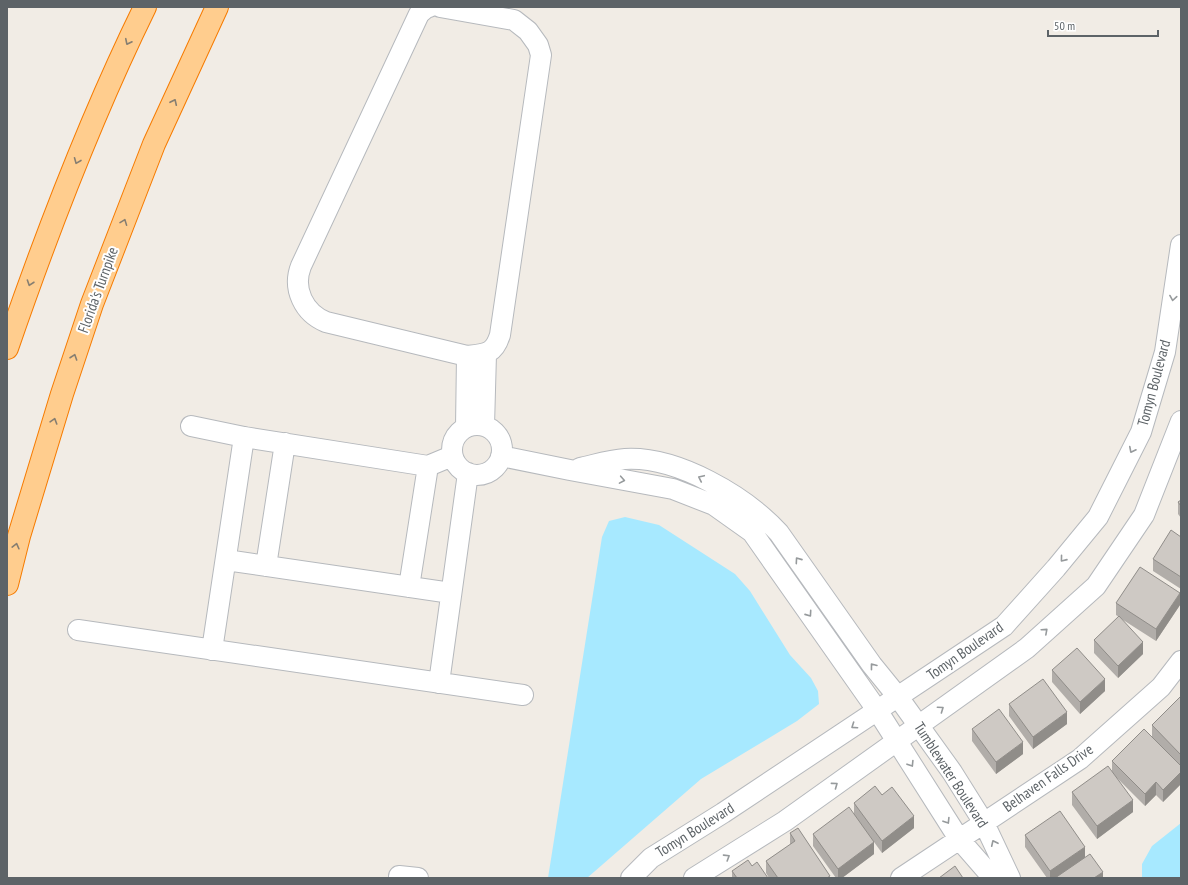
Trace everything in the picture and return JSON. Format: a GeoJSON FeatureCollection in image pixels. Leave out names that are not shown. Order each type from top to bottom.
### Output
{"type":"FeatureCollection","features":[{"type":"Feature","properties":{"kind":"highway"},"geometry":{"type":"LineString","coordinates":[[7,348],[39,255],[123,52],[146,7]]}},
{"type":"Feature","properties":{"kind":"highway","name":"Florida's Turnpike"},"geometry":{"type":"LineString","coordinates":[[7,584],[19,536],[55,416],[92,304],[154,144],[217,7]]}},
{"type":"Feature","properties":{"kind":"street"},"geometry":{"type":"LineString","coordinates":[[429,7],[419,14],[412,28],[301,266],[298,275],[298,285],[304,304],[315,317],[326,322],[476,355],[496,346],[500,335],[541,55],[538,45],[528,31],[514,20],[440,7]]}},
{"type":"Feature","properties":{"kind":"street","name":"Tomyn Boulevard"},"geometry":{"type":"LineString","coordinates":[[631,878],[651,858],[723,813],[1004,626],[1056,568],[1098,517],[1141,432],[1165,352],[1181,245]]}},
{"type":"Feature","properties":{"kind":"street"},"geometry":{"type":"LineString","coordinates":[[475,426],[476,355]]}},
{"type":"Feature","properties":{"kind":"street"},"geometry":{"type":"LineString","coordinates":[[694,878],[785,821],[1027,648],[1096,586],[1144,515],[1181,421]]}},
{"type":"Feature","properties":{"kind":"street"},"geometry":{"type":"LineString","coordinates":[[191,426],[428,466],[452,456]]}},
{"type":"Feature","properties":{"kind":"street"},"geometry":{"type":"LineString","coordinates":[[475,426],[488,427],[495,432],[500,439],[502,448],[498,464],[492,470],[484,474],[476,475],[468,474],[461,470],[455,463],[451,448],[453,440],[458,433],[475,426]]}},
{"type":"Feature","properties":{"kind":"street"},"geometry":{"type":"LineString","coordinates":[[212,650],[244,436]]}},
{"type":"Feature","properties":{"kind":"street"},"geometry":{"type":"LineString","coordinates":[[266,566],[285,443]]}},
{"type":"Feature","properties":{"kind":"street"},"geometry":{"type":"LineString","coordinates":[[501,456],[570,470],[625,459],[648,460],[674,466],[702,478],[726,491],[759,526]]}},
{"type":"Feature","properties":{"kind":"street"},"geometry":{"type":"LineString","coordinates":[[410,587],[428,466]]}},
{"type":"Feature","properties":{"kind":"street"},"geometry":{"type":"LineString","coordinates":[[439,683],[468,474]]}},
{"type":"Feature","properties":{"kind":"street","name":"Tumblewater Boulevard"},"geometry":{"type":"LineString","coordinates":[[759,526],[779,533],[872,664],[898,697],[952,772],[984,823],[1010,878]]}},
{"type":"Feature","properties":{"kind":"street","name":"Tumblewater Boulevard"},"geometry":{"type":"LineString","coordinates":[[759,526],[959,839],[994,878]]}},
{"type":"Feature","properties":{"kind":"street"},"geometry":{"type":"LineString","coordinates":[[226,560],[451,593]]}},
{"type":"Feature","properties":{"kind":"street"},"geometry":{"type":"LineString","coordinates":[[78,630],[523,695]]}},
{"type":"Feature","properties":{"kind":"street","name":"Belhaven Falls Drive"},"geometry":{"type":"LineString","coordinates":[[901,878],[1080,758],[1161,687],[1181,661]]}},
{"type":"Feature","properties":{"kind":"street"},"geometry":{"type":"LineString","coordinates":[[926,788],[952,772]]}},
{"type":"Feature","properties":{"kind":"street"},"geometry":{"type":"LineString","coordinates":[[399,878],[399,876],[418,878]]}},
{"type":"Feature","properties":{"kind":"water"},"geometry":{"type":"Polygon","coordinates":[[[625,517],[659,525],[735,574],[750,591],[790,655],[811,678],[818,691],[819,704],[797,721],[701,779],[587,878],[548,878],[602,537],[609,521],[625,517]]]}},
{"type":"Feature","properties":{"kind":"water"},"geometry":{"type":"Polygon","coordinates":[[[1181,823],[1181,878],[1142,878],[1142,864],[1152,846],[1181,823]]]}},
{"type":"Feature","properties":{"kind":"building"},"geometry":{"type":"Polygon","coordinates":[[[1171,530],[1181,537],[1181,577],[1153,559],[1171,530]]]}},
{"type":"Feature","properties":{"kind":"building"},"geometry":{"type":"Polygon","coordinates":[[[1140,567],[1180,593],[1156,629],[1116,603],[1140,567]]]}},
{"type":"Feature","properties":{"kind":"building"},"geometry":{"type":"Polygon","coordinates":[[[1119,616],[1143,642],[1118,666],[1094,640],[1119,616]]]}},
{"type":"Feature","properties":{"kind":"building"},"geometry":{"type":"Polygon","coordinates":[[[1077,648],[1105,679],[1080,702],[1052,670],[1077,648]]]}},
{"type":"Feature","properties":{"kind":"building"},"geometry":{"type":"Polygon","coordinates":[[[1043,679],[1067,712],[1033,737],[1009,704],[1043,679]]]}},
{"type":"Feature","properties":{"kind":"building"},"geometry":{"type":"Polygon","coordinates":[[[1181,696],[1181,755],[1152,725],[1181,696]]]}},
{"type":"Feature","properties":{"kind":"building"},"geometry":{"type":"Polygon","coordinates":[[[999,709],[1023,742],[996,762],[972,729],[999,709]]]}},
{"type":"Feature","properties":{"kind":"building"},"geometry":{"type":"Polygon","coordinates":[[[1144,729],[1181,766],[1181,772],[1163,790],[1156,782],[1145,794],[1112,761],[1144,729]]]}},
{"type":"Feature","properties":{"kind":"building"},"geometry":{"type":"Polygon","coordinates":[[[1108,766],[1133,800],[1097,826],[1072,792],[1108,766]]]}},
{"type":"Feature","properties":{"kind":"building"},"geometry":{"type":"Polygon","coordinates":[[[875,786],[882,795],[892,787],[914,816],[882,841],[854,803],[875,786]]]}},
{"type":"Feature","properties":{"kind":"building"},"geometry":{"type":"Polygon","coordinates":[[[849,807],[874,842],[838,869],[813,834],[849,807]]]}},
{"type":"Feature","properties":{"kind":"building"},"geometry":{"type":"Polygon","coordinates":[[[1060,811],[1085,847],[1050,871],[1025,835],[1060,811]]]}},
{"type":"Feature","properties":{"kind":"building"},"geometry":{"type":"Polygon","coordinates":[[[798,828],[830,876],[827,878],[778,878],[766,861],[795,841],[790,833],[798,828]]]}},
{"type":"Feature","properties":{"kind":"building"},"geometry":{"type":"Polygon","coordinates":[[[1090,854],[1103,872],[1094,878],[1055,878],[1090,854]]]}},
{"type":"Feature","properties":{"kind":"building"},"geometry":{"type":"Polygon","coordinates":[[[748,860],[752,866],[757,862],[768,878],[737,878],[732,871],[748,860]]]}},
{"type":"Feature","properties":{"kind":"building"},"geometry":{"type":"Polygon","coordinates":[[[955,866],[963,878],[939,878],[955,866]]]}}]}
